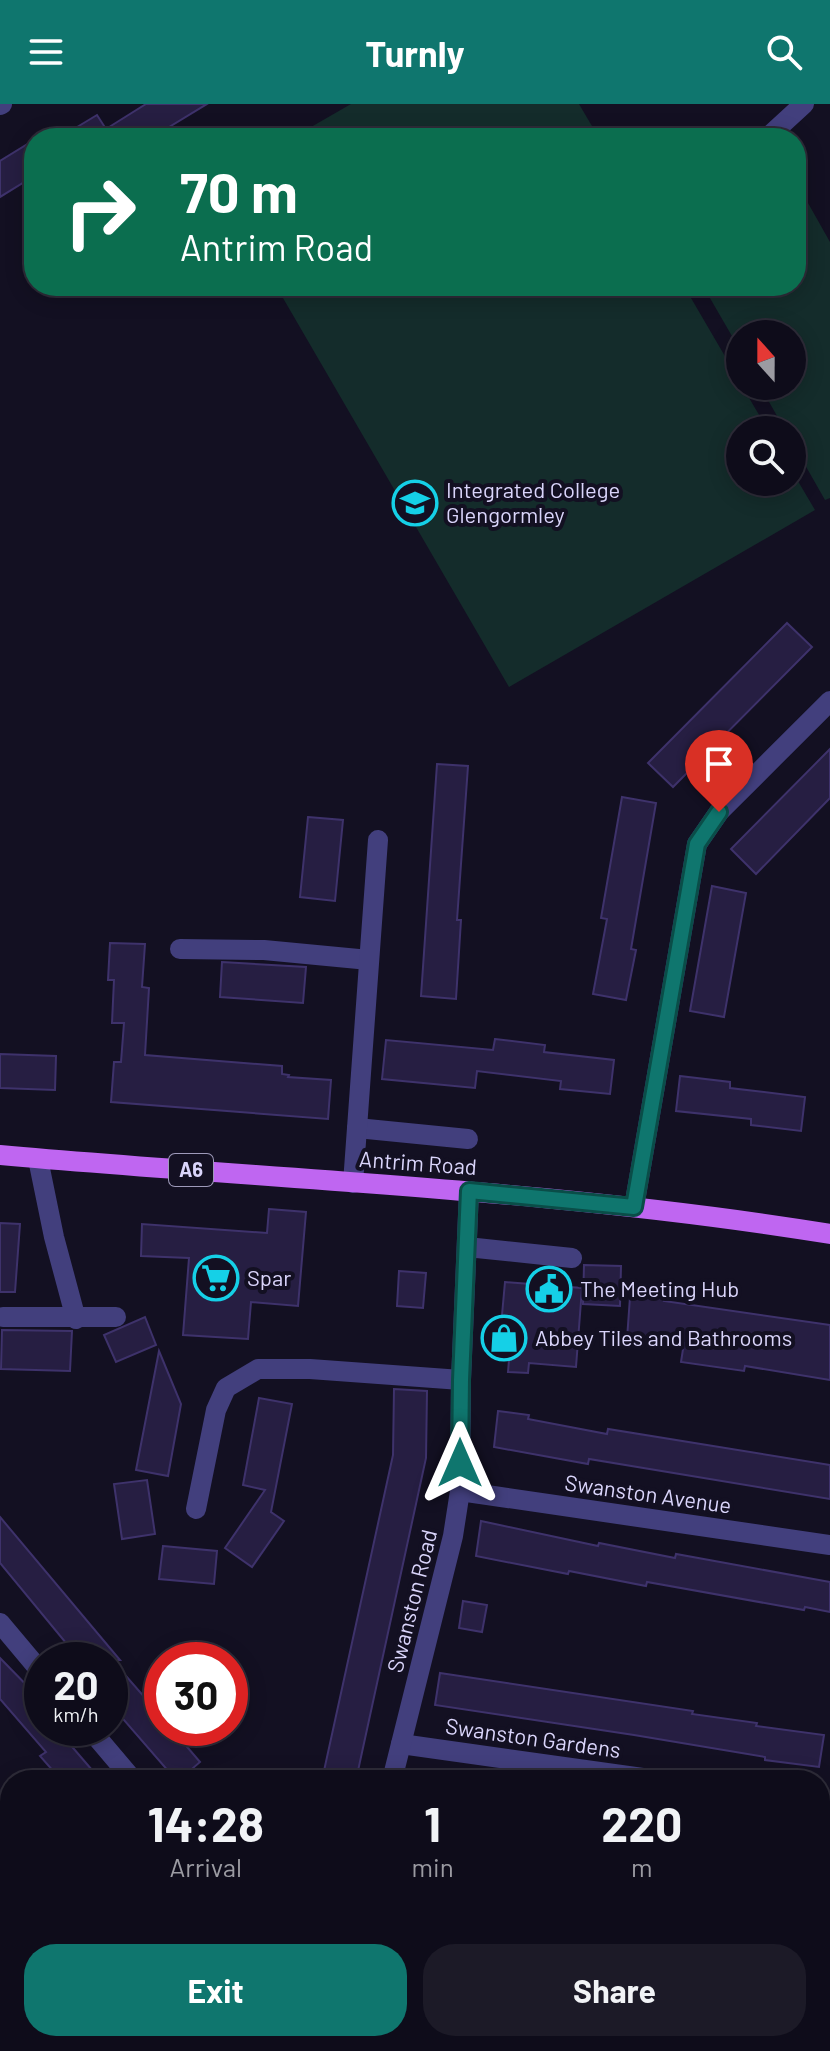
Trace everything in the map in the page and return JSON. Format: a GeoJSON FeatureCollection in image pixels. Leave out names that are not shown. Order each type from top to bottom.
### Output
{"type":"FeatureCollection","features":[{"type":"Feature","properties":{"kind":"main road","name":"Antrim Road"},"geometry":{"type":"LineString","coordinates":[[0,1155],[469,1191],[634,1207],[830,1234]]}},
{"type":"Feature","properties":{"kind":"street"},"geometry":{"type":"LineString","coordinates":[[778,128],[804,104]]}},
{"type":"Feature","properties":{"kind":"street"},"geometry":{"type":"LineString","coordinates":[[634,1207],[697,844],[719,812],[830,701]]}},
{"type":"Feature","properties":{"kind":"street"},"geometry":{"type":"LineString","coordinates":[[353,1183],[378,840]]}},
{"type":"Feature","properties":{"kind":"street"},"geometry":{"type":"LineString","coordinates":[[180,949],[264,950],[369,960]]}},
{"type":"Feature","properties":{"kind":"street"},"geometry":{"type":"LineString","coordinates":[[357,1128],[468,1139]]}},
{"type":"Feature","properties":{"kind":"street"},"geometry":{"type":"LineString","coordinates":[[38,1159],[54,1237],[76,1319]]}},
{"type":"Feature","properties":{"kind":"street","name":"Swanston Road"},"geometry":{"type":"LineString","coordinates":[[394,1770],[453,1536],[460,1491],[469,1191]]}},
{"type":"Feature","properties":{"kind":"street"},"geometry":{"type":"LineString","coordinates":[[467,1247],[572,1258]]}},
{"type":"Feature","properties":{"kind":"street"},"geometry":{"type":"LineString","coordinates":[[3,1317],[116,1317]]}},
{"type":"Feature","properties":{"kind":"street"},"geometry":{"type":"LineString","coordinates":[[196,1509],[216,1410],[226,1388],[258,1369],[310,1369],[461,1380]]}},
{"type":"Feature","properties":{"kind":"street","name":"Swanston Avenue"},"geometry":{"type":"LineString","coordinates":[[460,1491],[830,1545]]}},
{"type":"Feature","properties":{"kind":"street"},"geometry":{"type":"LineString","coordinates":[[0,1623],[24,1652]]}},
{"type":"Feature","properties":{"kind":"street","name":"Swanston Gardens"},"geometry":{"type":"LineString","coordinates":[[401,1744],[586,1770]]}},
{"type":"Feature","properties":{"kind":"street"},"geometry":{"type":"LineString","coordinates":[[104,1746],[125,1770]]}},
{"type":"Feature","properties":{"kind":"green space"},"geometry":{"type":"Polygon","coordinates":[[[351,104],[579,104],[593,128],[309,128],[351,104]]]}},
{"type":"Feature","properties":{"kind":"green space"},"geometry":{"type":"Polygon","coordinates":[[[808,203],[830,242],[830,498],[825,500],[806,467],[806,416],[777,416],[768,400],[806,400],[806,320],[726,320],[726,326],[709,296],[806,296],[808,203]]]}},
{"type":"Feature","properties":{"kind":"green space"},"geometry":{"type":"Polygon","coordinates":[[[282,296],[690,296],[726,358],[726,400],[750,400],[760,416],[726,416],[726,496],[806,495],[815,510],[509,687],[282,296]]]}},
{"type":"Feature","properties":{"kind":"building"},"geometry":{"type":"Polygon","coordinates":[[[146,104],[207,104],[167,128],[108,128],[146,104]]]}},
{"type":"Feature","properties":{"kind":"building"},"geometry":{"type":"Polygon","coordinates":[[[97,115],[105,128],[76,128],[97,115]]]}},
{"type":"Feature","properties":{"kind":"building"},"geometry":{"type":"Polygon","coordinates":[[[24,146],[24,182],[0,197],[0,161],[24,146]]]}},
{"type":"Feature","properties":{"kind":"building"},"geometry":{"type":"Polygon","coordinates":[[[787,623],[812,647],[673,787],[648,763],[787,623]]]}},
{"type":"Feature","properties":{"kind":"building"},"geometry":{"type":"Polygon","coordinates":[[[830,749],[830,798],[756,874],[731,849],[830,749]]]}},
{"type":"Feature","properties":{"kind":"building"},"geometry":{"type":"Polygon","coordinates":[[[437,764],[468,766],[457,920],[461,920],[456,999],[421,996],[437,764]]]}},
{"type":"Feature","properties":{"kind":"building"},"geometry":{"type":"Polygon","coordinates":[[[622,797],[656,803],[631,949],[636,950],[626,1000],[593,994],[607,919],[601,918],[622,797]]]}},
{"type":"Feature","properties":{"kind":"building"},"geometry":{"type":"Polygon","coordinates":[[[308,817],[343,820],[335,901],[300,897],[308,817]]]}},
{"type":"Feature","properties":{"kind":"building"},"geometry":{"type":"Polygon","coordinates":[[[712,886],[746,893],[724,1017],[690,1011],[712,886]]]}},
{"type":"Feature","properties":{"kind":"building"},"geometry":{"type":"Polygon","coordinates":[[[110,943],[145,944],[142,987],[149,988],[145,1055],[282,1066],[282,1074],[288,1077],[331,1080],[328,1119],[111,1102],[114,1062],[121,1062],[124,1023],[112,1023],[114,980],[108,980],[110,943]]]}},
{"type":"Feature","properties":{"kind":"building"},"geometry":{"type":"Polygon","coordinates":[[[222,962],[306,967],[303,1003],[220,997],[222,962]]]}},
{"type":"Feature","properties":{"kind":"building"},"geometry":{"type":"Polygon","coordinates":[[[495,1039],[545,1045],[544,1052],[614,1060],[610,1094],[560,1089],[561,1081],[477,1071],[475,1088],[382,1079],[386,1040],[493,1050],[495,1039]]]}},
{"type":"Feature","properties":{"kind":"building"},"geometry":{"type":"Polygon","coordinates":[[[0,1054],[56,1056],[55,1090],[0,1088],[0,1054]]]}},
{"type":"Feature","properties":{"kind":"building"},"geometry":{"type":"Polygon","coordinates":[[[680,1076],[730,1082],[730,1088],[805,1097],[801,1131],[751,1125],[751,1119],[676,1111],[680,1076]]]}},
{"type":"Feature","properties":{"kind":"building"},"geometry":{"type":"Polygon","coordinates":[[[269,1209],[306,1212],[298,1306],[251,1302],[248,1339],[183,1335],[189,1258],[141,1256],[142,1224],[267,1233],[269,1209]]]}},
{"type":"Feature","properties":{"kind":"building"},"geometry":{"type":"Polygon","coordinates":[[[0,1223],[20,1224],[15,1292],[0,1292],[0,1223]]]}},
{"type":"Feature","properties":{"kind":"building"},"geometry":{"type":"Polygon","coordinates":[[[584,1265],[621,1266],[620,1306],[583,1304],[584,1265]]]}},
{"type":"Feature","properties":{"kind":"building"},"geometry":{"type":"Polygon","coordinates":[[[399,1271],[426,1273],[423,1308],[397,1306],[399,1271]]]}},
{"type":"Feature","properties":{"kind":"building"},"geometry":{"type":"Polygon","coordinates":[[[505,1282],[582,1288],[576,1367],[529,1363],[528,1373],[508,1372],[509,1360],[498,1359],[505,1282]]]}},
{"type":"Feature","properties":{"kind":"building"},"geometry":{"type":"Polygon","coordinates":[[[630,1297],[665,1298],[664,1301],[830,1325],[830,1380],[745,1366],[744,1371],[681,1362],[684,1343],[627,1339],[630,1297]]]}},
{"type":"Feature","properties":{"kind":"building"},"geometry":{"type":"Polygon","coordinates":[[[145,1317],[156,1345],[116,1362],[104,1335],[145,1317]]]}},
{"type":"Feature","properties":{"kind":"building"},"geometry":{"type":"Polygon","coordinates":[[[2,1330],[72,1331],[70,1371],[1,1369],[2,1330]]]}},
{"type":"Feature","properties":{"kind":"building"},"geometry":{"type":"Polygon","coordinates":[[[159,1351],[181,1404],[168,1476],[136,1470],[159,1351]]]}},
{"type":"Feature","properties":{"kind":"building"},"geometry":{"type":"Polygon","coordinates":[[[394,1389],[427,1391],[426,1458],[358,1770],[324,1770],[393,1455],[394,1389]]]}},
{"type":"Feature","properties":{"kind":"building"},"geometry":{"type":"Polygon","coordinates":[[[259,1398],[292,1404],[271,1512],[284,1521],[252,1567],[225,1548],[265,1490],[243,1485],[259,1398]]]}},
{"type":"Feature","properties":{"kind":"building"},"geometry":{"type":"Polygon","coordinates":[[[498,1411],[529,1415],[528,1419],[607,1434],[608,1429],[830,1465],[830,1499],[589,1459],[588,1464],[494,1447],[498,1411]]]}},
{"type":"Feature","properties":{"kind":"building"},"geometry":{"type":"Polygon","coordinates":[[[147,1480],[155,1534],[122,1539],[114,1484],[147,1480]]]}},
{"type":"Feature","properties":{"kind":"building"},"geometry":{"type":"Polygon","coordinates":[[[0,1517],[105,1642],[65,1642],[0,1563],[0,1517]]]}},
{"type":"Feature","properties":{"kind":"building"},"geometry":{"type":"Polygon","coordinates":[[[481,1521],[598,1546],[599,1543],[675,1558],[676,1554],[830,1582],[830,1612],[647,1582],[646,1586],[569,1571],[568,1574],[476,1556],[481,1521]]]}},
{"type":"Feature","properties":{"kind":"building"},"geometry":{"type":"Polygon","coordinates":[[[163,1546],[217,1551],[214,1584],[159,1579],[163,1546]]]}},
{"type":"Feature","properties":{"kind":"building"},"geometry":{"type":"Polygon","coordinates":[[[463,1601],[487,1605],[482,1632],[459,1628],[463,1601]]]}},
{"type":"Feature","properties":{"kind":"building"},"geometry":{"type":"Polygon","coordinates":[[[0,1658],[24,1683],[24,1727],[0,1699],[0,1658]]]}},
{"type":"Feature","properties":{"kind":"building"},"geometry":{"type":"Polygon","coordinates":[[[440,1673],[693,1711],[692,1714],[757,1723],[756,1726],[824,1735],[819,1767],[435,1705],[440,1673]]]}},
{"type":"Feature","properties":{"kind":"building"},"geometry":{"type":"Polygon","coordinates":[[[128,1678],[144,1697],[144,1743],[128,1725],[128,1678]]]}},
{"type":"Feature","properties":{"kind":"building"},"geometry":{"type":"Polygon","coordinates":[[[41,1746],[71,1746],[92,1770],[52,1770],[40,1756],[46,1752],[41,1746]]]}},
{"type":"Feature","properties":{"kind":"building"},"geometry":{"type":"Polygon","coordinates":[[[146,1746],[186,1746],[200,1762],[193,1768],[195,1770],[167,1770],[146,1746]]]}},
{"type":"Feature","properties":{"kind":"place","name":"Integrated College Glengormley"},"geometry":{"type":"Point","coordinates":[415,503]}},
{"type":"Feature","properties":{"kind":"place","name":"Spar"},"geometry":{"type":"Point","coordinates":[216,1278]}},
{"type":"Feature","properties":{"kind":"place","name":"The Meeting Hub"},"geometry":{"type":"Point","coordinates":[549,1289]}},
{"type":"Feature","properties":{"kind":"place","name":"Abbey Tiles and Bathrooms"},"geometry":{"type":"Point","coordinates":[504,1338]}},
{"type":"Feature","properties":{"kind":"route"},"geometry":{"type":"LineString","coordinates":[[460,1463],[469,1191],[634,1207],[697,844],[719,812]]}}]}
